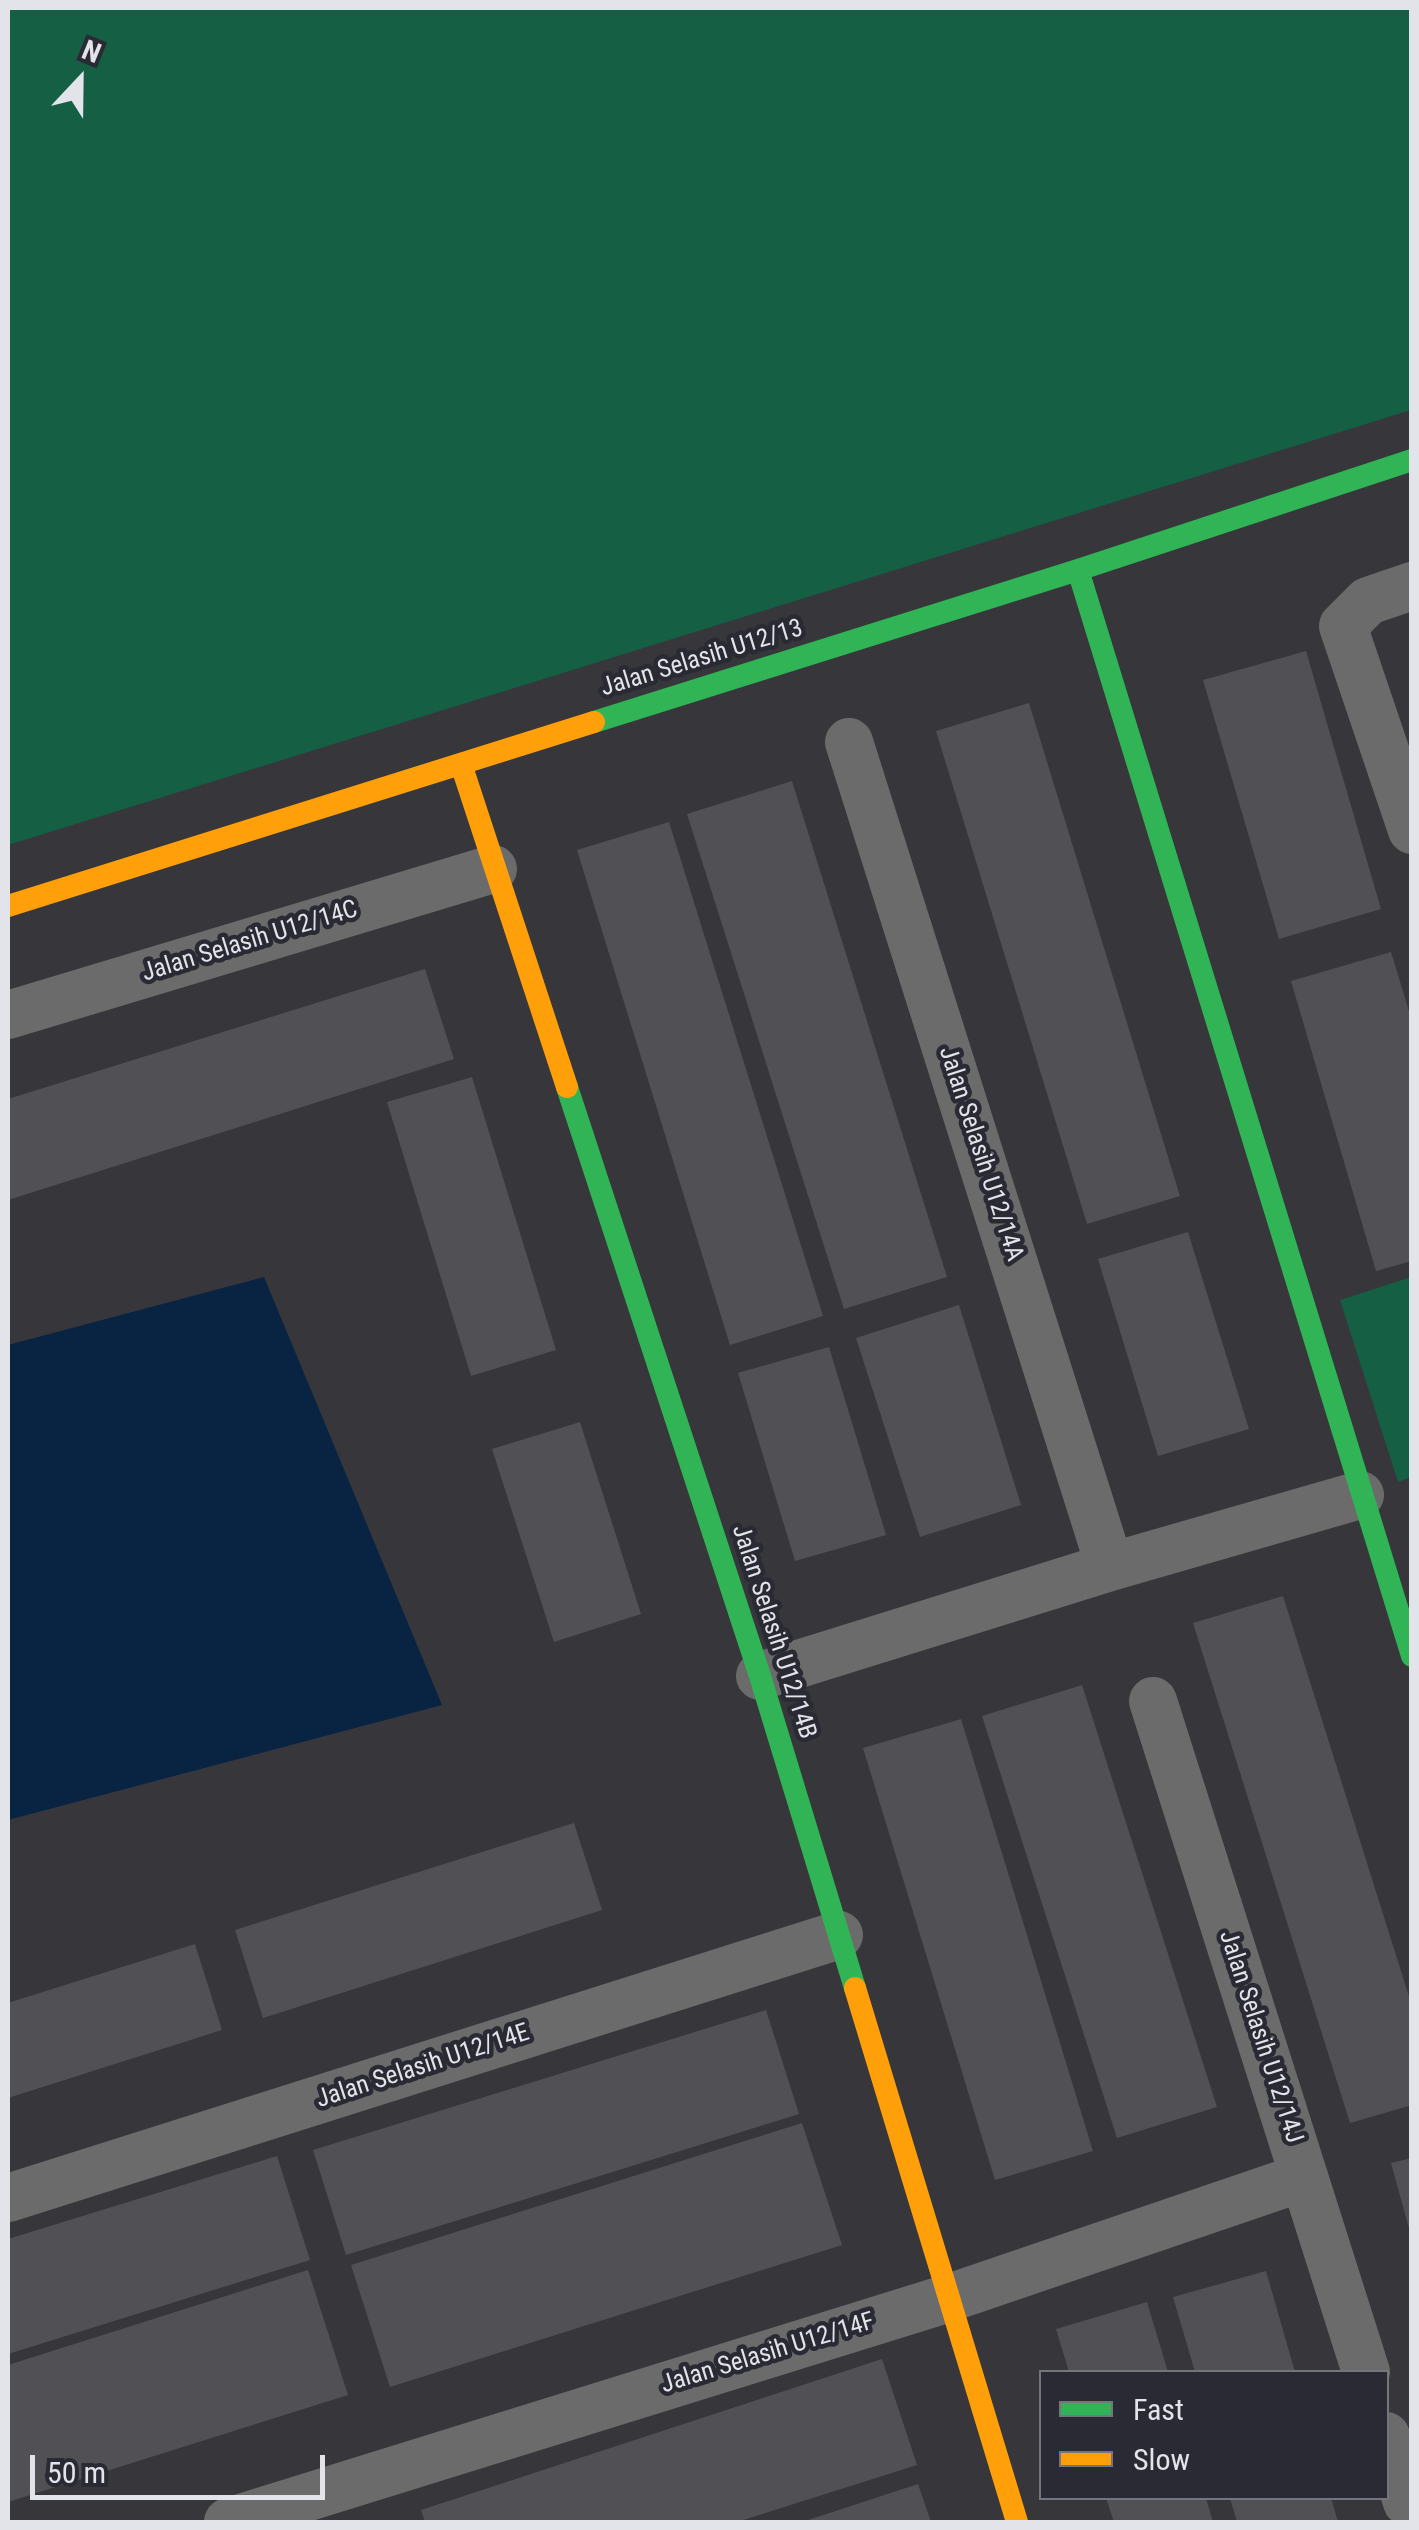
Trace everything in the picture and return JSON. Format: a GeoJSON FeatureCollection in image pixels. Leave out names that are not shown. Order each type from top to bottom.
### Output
{"type":"FeatureCollection","features":[{"type":"Feature","properties":{"kind":"street","name":"Jalan Selasih U12/13"},"geometry":{"type":"LineString","coordinates":[[8,906],[1078,570],[1412,460]]}},
{"type":"Feature","properties":{"kind":"street"},"geometry":{"type":"LineString","coordinates":[[1078,570],[1412,1656]]}},
{"type":"Feature","properties":{"kind":"street"},"geometry":{"type":"LineString","coordinates":[[1412,586],[1368,601],[1342,626],[1412,830]]}},
{"type":"Feature","properties":{"kind":"street","name":"Jalan Selasih U12/14A"},"geometry":{"type":"LineString","coordinates":[[849,742],[1110,1567]]}},
{"type":"Feature","properties":{"kind":"street","name":"Jalan Selasih U12/14B"},"geometry":{"type":"LineString","coordinates":[[461,764],[760,1676],[1017,2522]]}},
{"type":"Feature","properties":{"kind":"street","name":"Jalan Selasih U12/14C"},"geometry":{"type":"LineString","coordinates":[[8,1016],[494,868]]}},
{"type":"Feature","properties":{"kind":"street"},"geometry":{"type":"LineString","coordinates":[[760,1676],[1110,1567],[1360,1495]]}},
{"type":"Feature","properties":{"kind":"street","name":"Jalan Selasih U12/14J"},"geometry":{"type":"LineString","coordinates":[[1154,1702],[1365,2370]]}},
{"type":"Feature","properties":{"kind":"street","name":"Jalan Selasih U12/14E"},"geometry":{"type":"LineString","coordinates":[[8,2198],[839,1935]]}},
{"type":"Feature","properties":{"kind":"street","name":"Jalan Selasih U12/14F"},"geometry":{"type":"LineString","coordinates":[[228,2522],[949,2298],[1304,2177]]}},
{"type":"Feature","properties":{"kind":"street"},"geometry":{"type":"LineString","coordinates":[[1389,2445],[1407,2502]]}},
{"type":"Feature","properties":{"kind":"green space"},"geometry":{"type":"Polygon","coordinates":[[[8,8],[1411,8],[1411,410],[8,845],[8,8]]]}},
{"type":"Feature","properties":{"kind":"green space"},"geometry":{"type":"Polygon","coordinates":[[[1411,1277],[1411,1477],[1398,1482],[1340,1300],[1411,1277]]]}},
{"type":"Feature","properties":{"kind":"water"},"geometry":{"type":"Polygon","coordinates":[[[264,1277],[442,1705],[8,1820],[8,1345],[264,1277]]]}},
{"type":"Feature","properties":{"kind":"building"},"geometry":{"type":"Polygon","coordinates":[[[1306,651],[1381,909],[1279,939],[1203,680],[1306,651]]]}},
{"type":"Feature","properties":{"kind":"building"},"geometry":{"type":"Polygon","coordinates":[[[1029,703],[1180,1196],[1087,1224],[936,731],[1029,703]]]}},
{"type":"Feature","properties":{"kind":"building"},"geometry":{"type":"Polygon","coordinates":[[[792,781],[947,1277],[844,1309],[687,814],[792,781]]]}},
{"type":"Feature","properties":{"kind":"building"},"geometry":{"type":"Polygon","coordinates":[[[669,822],[823,1316],[730,1345],[577,850],[669,822]]]}},
{"type":"Feature","properties":{"kind":"building"},"geometry":{"type":"Polygon","coordinates":[[[1391,952],[1412,1021],[1412,1261],[1376,1271],[1291,981],[1391,952]]]}},
{"type":"Feature","properties":{"kind":"building"},"geometry":{"type":"Polygon","coordinates":[[[425,969],[454,1059],[8,1200],[8,1099],[425,969]]]}},
{"type":"Feature","properties":{"kind":"building"},"geometry":{"type":"Polygon","coordinates":[[[472,1077],[556,1350],[471,1376],[387,1102],[472,1077]]]}},
{"type":"Feature","properties":{"kind":"building"},"geometry":{"type":"Polygon","coordinates":[[[1188,1232],[1249,1429],[1158,1456],[1098,1259],[1188,1232]]]}},
{"type":"Feature","properties":{"kind":"building"},"geometry":{"type":"Polygon","coordinates":[[[959,1305],[1021,1505],[920,1537],[856,1338],[959,1305]]]}},
{"type":"Feature","properties":{"kind":"building"},"geometry":{"type":"Polygon","coordinates":[[[829,1347],[886,1535],[795,1561],[738,1373],[829,1347]]]}},
{"type":"Feature","properties":{"kind":"building"},"geometry":{"type":"Polygon","coordinates":[[[580,1422],[641,1614],[554,1642],[492,1449],[580,1422]]]}},
{"type":"Feature","properties":{"kind":"building"},"geometry":{"type":"Polygon","coordinates":[[[1283,1596],[1412,2006],[1412,2105],[1350,2123],[1193,1623],[1283,1596]]]}},
{"type":"Feature","properties":{"kind":"building"},"geometry":{"type":"Polygon","coordinates":[[[1082,1685],[1217,2107],[1117,2138],[982,1716],[1082,1685]]]}},
{"type":"Feature","properties":{"kind":"building"},"geometry":{"type":"Polygon","coordinates":[[[961,1719],[1093,2151],[995,2180],[863,1748],[961,1719]]]}},
{"type":"Feature","properties":{"kind":"building"},"geometry":{"type":"Polygon","coordinates":[[[574,1823],[602,1910],[263,2018],[235,1930],[574,1823]]]}},
{"type":"Feature","properties":{"kind":"building"},"geometry":{"type":"Polygon","coordinates":[[[195,1944],[222,2030],[8,2098],[8,2003],[195,1944]]]}},
{"type":"Feature","properties":{"kind":"building"},"geometry":{"type":"Polygon","coordinates":[[[766,2010],[799,2114],[346,2255],[313,2150],[766,2010]]]}},
{"type":"Feature","properties":{"kind":"building"},"geometry":{"type":"Polygon","coordinates":[[[802,2123],[842,2245],[390,2387],[351,2265],[802,2123]]]}},
{"type":"Feature","properties":{"kind":"building"},"geometry":{"type":"Polygon","coordinates":[[[277,2156],[310,2260],[8,2354],[8,2239],[277,2156]]]}},
{"type":"Feature","properties":{"kind":"building"},"geometry":{"type":"Polygon","coordinates":[[[1412,2158],[1412,2232],[1410,2232],[1391,2163],[1412,2158]]]}},
{"type":"Feature","properties":{"kind":"building"},"geometry":{"type":"Polygon","coordinates":[[[308,2270],[348,2395],[8,2502],[8,2365],[308,2270]]]}},
{"type":"Feature","properties":{"kind":"building"},"geometry":{"type":"Polygon","coordinates":[[[1266,2271],[1294,2370],[1194,2370],[1173,2297],[1266,2271]]]}},
{"type":"Feature","properties":{"kind":"building"},"geometry":{"type":"Polygon","coordinates":[[[1147,2302],[1167,2370],[1068,2370],[1056,2329],[1147,2302]]]}},
{"type":"Feature","properties":{"kind":"building"},"geometry":{"type":"Polygon","coordinates":[[[882,2359],[917,2465],[737,2522],[425,2522],[421,2510],[882,2359]]]}},
{"type":"Feature","properties":{"kind":"building"},"geometry":{"type":"Polygon","coordinates":[[[918,2484],[931,2522],[802,2522],[918,2484]]]}},
{"type":"Feature","properties":{"kind":"building"},"geometry":{"type":"Polygon","coordinates":[[[1107,2500],[1207,2500],[1213,2522],[1114,2522],[1107,2500]]]}},
{"type":"Feature","properties":{"kind":"building"},"geometry":{"type":"Polygon","coordinates":[[[1231,2500],[1332,2500],[1338,2522],[1237,2522],[1231,2500]]]}},
{"type":"Feature","properties":{"kind":"traffic: fast"},"geometry":{"type":"LineString","coordinates":[[594,722],[1412,460]]}},
{"type":"Feature","properties":{"kind":"traffic: fast"},"geometry":{"type":"LineString","coordinates":[[1078,570],[1412,1656]]}},
{"type":"Feature","properties":{"kind":"traffic: fast"},"geometry":{"type":"LineString","coordinates":[[567,1087],[760,1676],[855,1988]]}},
{"type":"Feature","properties":{"kind":"traffic: slow"},"geometry":{"type":"LineString","coordinates":[[8,906],[594,722]]}},
{"type":"Feature","properties":{"kind":"traffic: slow"},"geometry":{"type":"LineString","coordinates":[[461,764],[567,1087]]}},
{"type":"Feature","properties":{"kind":"traffic: slow"},"geometry":{"type":"LineString","coordinates":[[855,1988],[1017,2522]]}}]}
